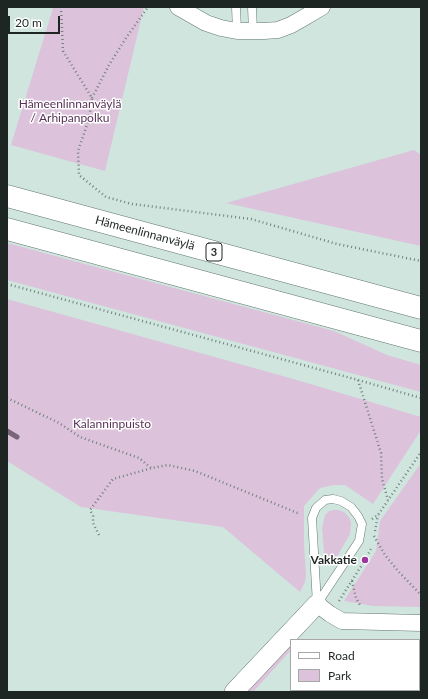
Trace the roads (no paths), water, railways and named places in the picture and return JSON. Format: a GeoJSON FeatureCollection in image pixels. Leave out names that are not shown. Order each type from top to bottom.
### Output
{"type":"FeatureCollection","features":[{"type":"Feature","properties":{"kind":"highway","name":"Hämeenlinnanväylä"},"geometry":{"type":"LineString","coordinates":[[7,196],[421,308]]}},
{"type":"Feature","properties":{"kind":"highway"},"geometry":{"type":"LineString","coordinates":[[7,229],[421,340]]}},
{"type":"Feature","properties":{"kind":"street"},"geometry":{"type":"LineString","coordinates":[[178,7],[206,23],[221,28],[253,31],[278,30],[322,7]]}},
{"type":"Feature","properties":{"kind":"street"},"geometry":{"type":"LineString","coordinates":[[234,692],[317,604],[342,621],[421,622]]}},
{"type":"Feature","properties":{"kind":"lane"},"geometry":{"type":"LineString","coordinates":[[236,7],[237,30]]}},
{"type":"Feature","properties":{"kind":"lane"},"geometry":{"type":"LineString","coordinates":[[252,7],[253,31]]}},
{"type":"Feature","properties":{"kind":"lane"},"geometry":{"type":"LineString","coordinates":[[333,499],[341,501],[351,507],[362,524],[359,541],[317,604],[312,518],[316,508],[325,500],[333,499]]}},
{"type":"Feature","properties":{"kind":"waterway"},"geometry":{"type":"LineString","coordinates":[[7,431],[17,437]]}},
{"type":"Feature","properties":{"kind":"place","name":"Vakkatie"},"geometry":{"type":"Point","coordinates":[365,560]}},
{"type":"Feature","properties":{"kind":"park label","name":"Hämeenlinnanväylä / Arhipanpolku"},"geometry":{"type":"Point","coordinates":[70,111]}},
{"type":"Feature","properties":{"kind":"park label","name":"Kalanninpuisto"},"geometry":{"type":"Point","coordinates":[112,424]}}]}
